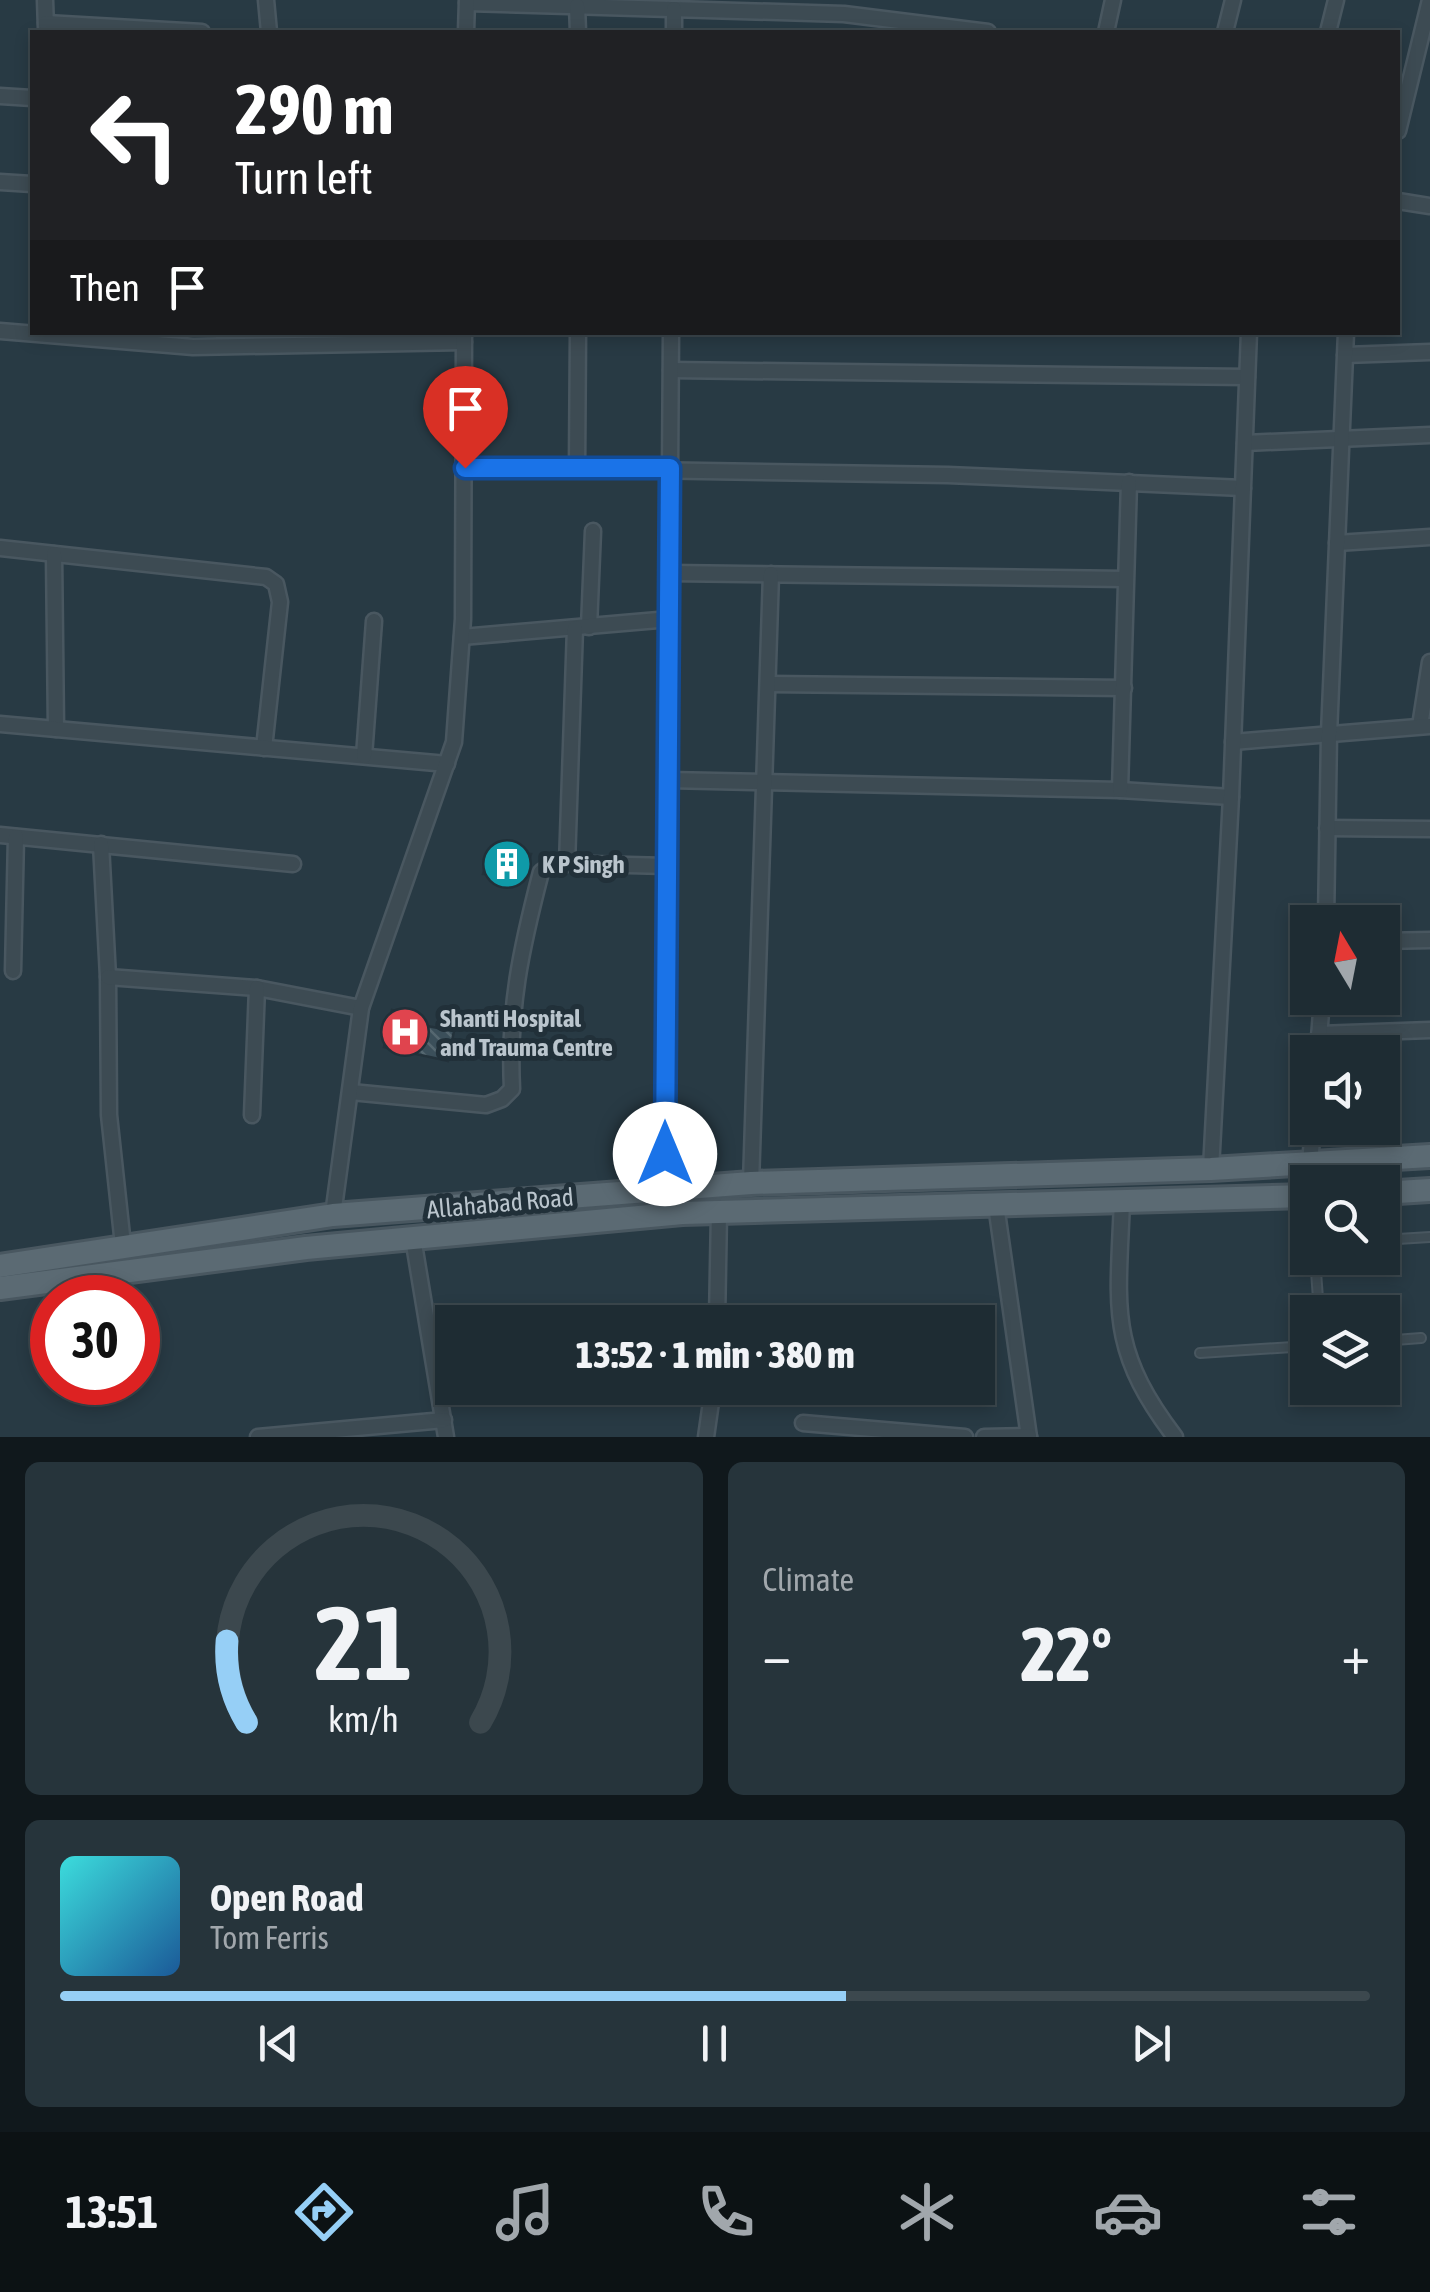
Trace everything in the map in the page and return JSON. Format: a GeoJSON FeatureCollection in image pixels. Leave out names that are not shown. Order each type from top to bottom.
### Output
{"type":"FeatureCollection","features":[{"type":"Feature","properties":{"kind":"main road"},"geometry":{"type":"LineString","coordinates":[[0,1266],[333,1215],[751,1183],[1211,1169],[1430,1156]]}},
{"type":"Feature","properties":{"kind":"main road"},"geometry":{"type":"LineString","coordinates":[[1400,1192],[1430,1190]]}},
{"type":"Feature","properties":{"kind":"main road","name":"Allahabad Road"},"geometry":{"type":"LineString","coordinates":[[0,1288],[306,1248],[719,1212],[1290,1196]]}},
{"type":"Feature","properties":{"kind":"street"},"geometry":{"type":"LineString","coordinates":[[45,0],[46,28],[124,30]]}},
{"type":"Feature","properties":{"kind":"street"},"geometry":{"type":"LineString","coordinates":[[266,0],[269,30]]}},
{"type":"Feature","properties":{"kind":"street"},"geometry":{"type":"LineString","coordinates":[[1106,30],[1114,0]]}},
{"type":"Feature","properties":{"kind":"street"},"geometry":{"type":"LineString","coordinates":[[1226,30],[1233,0]]}},
{"type":"Feature","properties":{"kind":"street"},"geometry":{"type":"LineString","coordinates":[[1328,30],[1336,0]]}},
{"type":"Feature","properties":{"kind":"street"},"geometry":{"type":"LineString","coordinates":[[1400,123],[1430,0]]}},
{"type":"Feature","properties":{"kind":"street"},"geometry":{"type":"LineString","coordinates":[[466,30],[467,2],[674,9],[808,6],[901,27],[950,30]]}},
{"type":"Feature","properties":{"kind":"street"},"geometry":{"type":"LineString","coordinates":[[577,6],[578,30]]}},
{"type":"Feature","properties":{"kind":"street"},"geometry":{"type":"LineString","coordinates":[[674,9],[674,30]]}},
{"type":"Feature","properties":{"kind":"street"},"geometry":{"type":"LineString","coordinates":[[0,96],[30,98]]}},
{"type":"Feature","properties":{"kind":"street"},"geometry":{"type":"LineString","coordinates":[[0,182],[30,184]]}},
{"type":"Feature","properties":{"kind":"street"},"geometry":{"type":"LineString","coordinates":[[1400,201],[1430,206]]}},
{"type":"Feature","properties":{"kind":"street"},"geometry":{"type":"LineString","coordinates":[[0,332],[30,333]]}},
{"type":"Feature","properties":{"kind":"street"},"geometry":{"type":"LineString","coordinates":[[89,335],[194,347],[464,337],[462,637],[454,742],[361,1008],[333,1215]]}},
{"type":"Feature","properties":{"kind":"street"},"geometry":{"type":"LineString","coordinates":[[577,468],[578,335]]}},
{"type":"Feature","properties":{"kind":"street"},"geometry":{"type":"LineString","coordinates":[[665,1190],[672,335]]}},
{"type":"Feature","properties":{"kind":"street"},"geometry":{"type":"LineString","coordinates":[[1211,1169],[1234,742],[1249,335]]}},
{"type":"Feature","properties":{"kind":"street"},"geometry":{"type":"LineString","coordinates":[[1326,905],[1346,335]]}},
{"type":"Feature","properties":{"kind":"street"},"geometry":{"type":"LineString","coordinates":[[1345,355],[1430,352]]}},
{"type":"Feature","properties":{"kind":"street"},"geometry":{"type":"LineString","coordinates":[[671,370],[1248,377]]}},
{"type":"Feature","properties":{"kind":"street"},"geometry":{"type":"LineString","coordinates":[[1245,444],[1430,435]]}},
{"type":"Feature","properties":{"kind":"street"},"geometry":{"type":"LineString","coordinates":[[465,468],[670,468],[1243,488]]}},
{"type":"Feature","properties":{"kind":"street"},"geometry":{"type":"LineString","coordinates":[[1120,790],[1129,482]]}},
{"type":"Feature","properties":{"kind":"street"},"geometry":{"type":"LineString","coordinates":[[567,864],[582,627],[593,531]]}},
{"type":"Feature","properties":{"kind":"street"},"geometry":{"type":"LineString","coordinates":[[1337,543],[1430,537]]}},
{"type":"Feature","properties":{"kind":"street"},"geometry":{"type":"LineString","coordinates":[[0,548],[266,577],[276,584],[280,602],[264,748]]}},
{"type":"Feature","properties":{"kind":"street"},"geometry":{"type":"LineString","coordinates":[[54,554],[56,729]]}},
{"type":"Feature","properties":{"kind":"street"},"geometry":{"type":"LineString","coordinates":[[670,573],[1126,579]]}},
{"type":"Feature","properties":{"kind":"street"},"geometry":{"type":"LineString","coordinates":[[751,1183],[771,574]]}},
{"type":"Feature","properties":{"kind":"street"},"geometry":{"type":"LineString","coordinates":[[462,637],[670,618]]}},
{"type":"Feature","properties":{"kind":"street"},"geometry":{"type":"LineString","coordinates":[[364,756],[374,621]]}},
{"type":"Feature","properties":{"kind":"street"},"geometry":{"type":"LineString","coordinates":[[1234,742],[1425,726],[1430,662]]}},
{"type":"Feature","properties":{"kind":"street"},"geometry":{"type":"LineString","coordinates":[[769,684],[1124,688]]}},
{"type":"Feature","properties":{"kind":"street"},"geometry":{"type":"LineString","coordinates":[[0,724],[447,764]]}},
{"type":"Feature","properties":{"kind":"street"},"geometry":{"type":"LineString","coordinates":[[668,780],[1120,790],[1231,797]]}},
{"type":"Feature","properties":{"kind":"street"},"geometry":{"type":"LineString","coordinates":[[1326,828],[1430,829]]}},
{"type":"Feature","properties":{"kind":"street"},"geometry":{"type":"LineString","coordinates":[[13,970],[8,836],[293,864]]}},
{"type":"Feature","properties":{"kind":"street"},"geometry":{"type":"LineString","coordinates":[[101,844],[108,978],[109,1115],[123,1245]]}},
{"type":"Feature","properties":{"kind":"street"},"geometry":{"type":"LineString","coordinates":[[351,1092],[486,1106],[508,1095],[512,1088],[509,1035],[513,992],[539,879],[547,866],[667,866]]}},
{"type":"Feature","properties":{"kind":"street"},"geometry":{"type":"LineString","coordinates":[[1400,941],[1430,940]]}},
{"type":"Feature","properties":{"kind":"street"},"geometry":{"type":"LineString","coordinates":[[108,978],[257,988],[361,1008]]}},
{"type":"Feature","properties":{"kind":"street"},"geometry":{"type":"LineString","coordinates":[[252,1114],[257,988]]}},
{"type":"Feature","properties":{"kind":"street"},"geometry":{"type":"LineString","coordinates":[[1321,1015],[1319,1034],[1430,1030]]}},
{"type":"Feature","properties":{"kind":"street"},"geometry":{"type":"LineString","coordinates":[[1310,1163],[1311,1145]]}},
{"type":"Feature","properties":{"kind":"street"},"geometry":{"type":"LineString","coordinates":[[1122,1201],[1118,1309],[1123,1346],[1148,1400],[1176,1437]]}},
{"type":"Feature","properties":{"kind":"street"},"geometry":{"type":"LineString","coordinates":[[984,1437],[1029,1436],[996,1204]]}},
{"type":"Feature","properties":{"kind":"street"},"geometry":{"type":"LineString","coordinates":[[717,1305],[719,1212]]}},
{"type":"Feature","properties":{"kind":"street"},"geometry":{"type":"LineString","coordinates":[[413,1238],[446,1437]]}},
{"type":"Feature","properties":{"kind":"street"},"geometry":{"type":"LineString","coordinates":[[706,1437],[711,1405]]}},
{"type":"Feature","properties":{"kind":"street"},"geometry":{"type":"LineString","coordinates":[[258,1437],[444,1420]]}},
{"type":"Feature","properties":{"kind":"street"},"geometry":{"type":"LineString","coordinates":[[803,1423],[965,1437]]}},
{"type":"Feature","properties":{"kind":"lane"},"geometry":{"type":"LineString","coordinates":[[1400,1239],[1430,1237]]}},
{"type":"Feature","properties":{"kind":"lane"},"geometry":{"type":"LineString","coordinates":[[1400,1340],[1421,1338]]}},
{"type":"Feature","properties":{"kind":"lane"},"geometry":{"type":"LineString","coordinates":[[1200,1353],[1290,1347]]}},
{"type":"Feature","properties":{"kind":"building","name":"K P Singh"},"geometry":{"type":"Polygon","coordinates":[[[490,850],[531,854],[524,879],[483,874],[490,850]]]}},
{"type":"Feature","properties":{"kind":"building"},"geometry":{"type":"Polygon","coordinates":[[[392,1010],[408,1014],[406,1022],[454,1031],[448,1061],[384,1047],[392,1010]]]}},
{"type":"Feature","properties":{"kind":"place","name":"K P Singh"},"geometry":{"type":"Point","coordinates":[507,864]}},
{"type":"Feature","properties":{"kind":"place","name":"Shanti Hospital and Trauma Centre"},"geometry":{"type":"Point","coordinates":[405,1032]}},
{"type":"Feature","properties":{"kind":"route"},"geometry":{"type":"LineString","coordinates":[[465,468],[670,468],[665,1154]]}}]}
